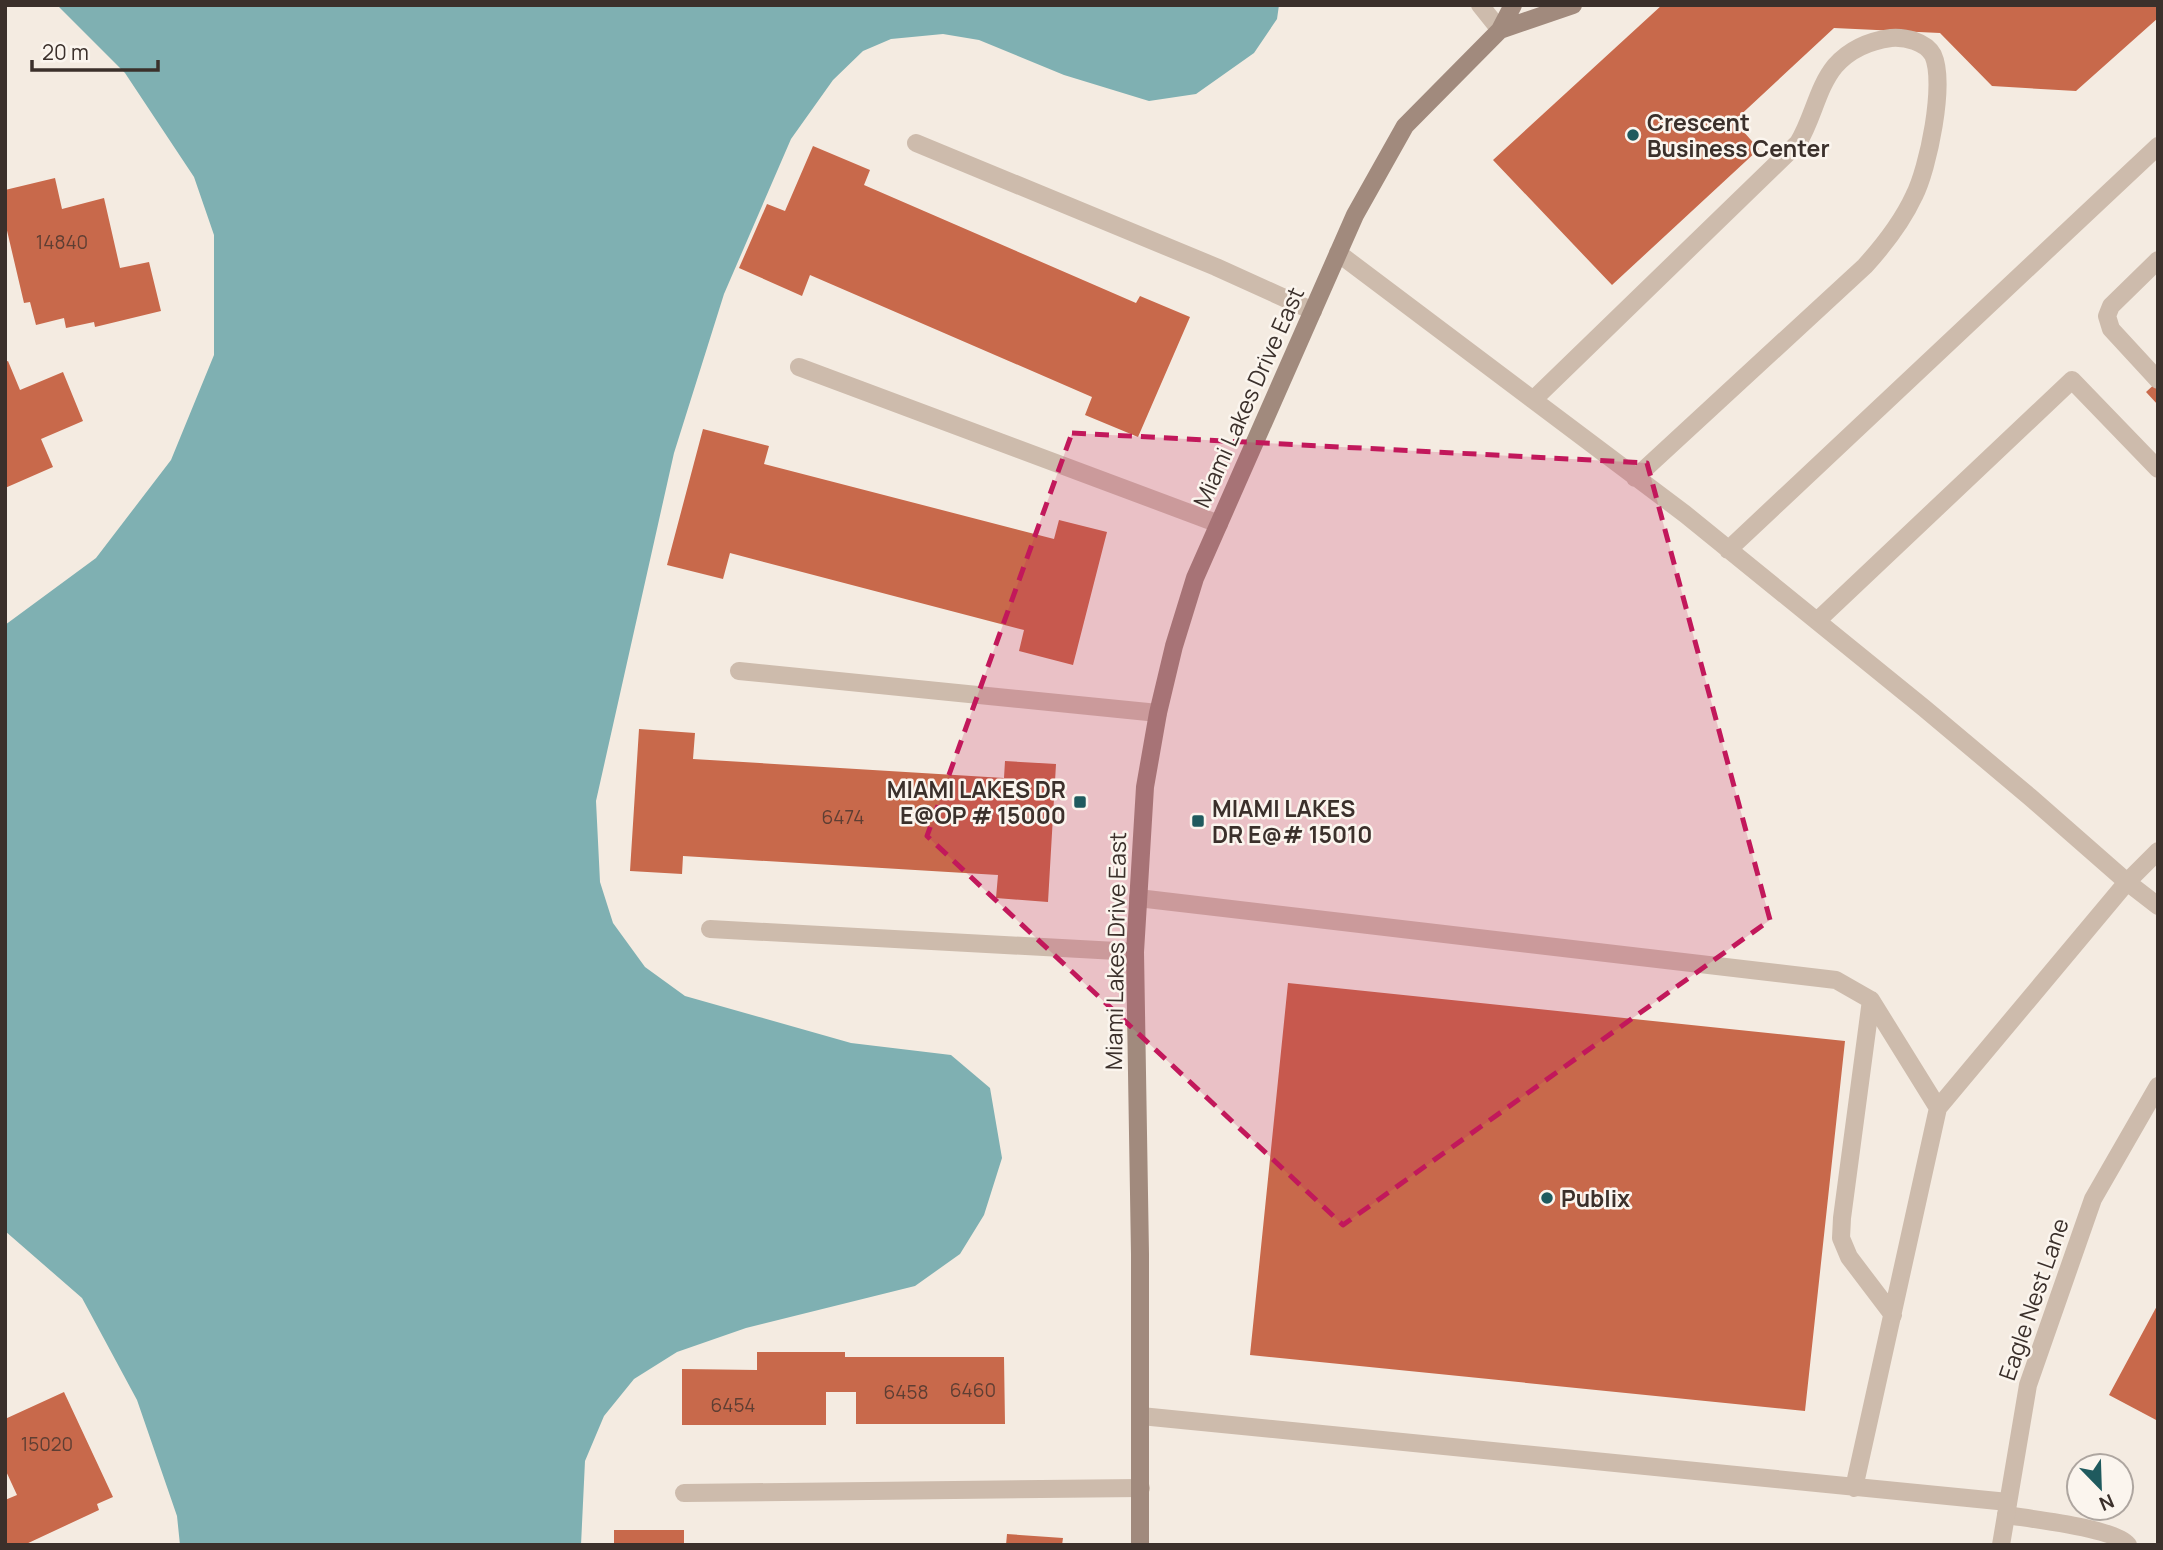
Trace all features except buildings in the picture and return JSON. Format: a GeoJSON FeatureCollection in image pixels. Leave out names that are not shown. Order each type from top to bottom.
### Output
{"type":"FeatureCollection","features":[{"type":"Feature","properties":{"kind":"main road","name":"Miami Lakes Drive East"},"geometry":{"type":"LineString","coordinates":[[1140,1545],[1135,952],[1145,787],[1157,713],[1195,578],[1355,215],[1405,126],[1500,30],[1513,5]]}},
{"type":"Feature","properties":{"kind":"main road","name":"Miami Lakes Drive East"},"geometry":{"type":"LineString","coordinates":[[1500,30],[1573,5]]}},
{"type":"Feature","properties":{"kind":"street"},"geometry":{"type":"LineString","coordinates":[[1480,5],[1500,30]]}},
{"type":"Feature","properties":{"kind":"street"},"geometry":{"type":"LineString","coordinates":[[1533,400],[1798,143],[1807,129],[1825,83],[1835,67],[1848,55],[1862,44],[1895,38],[1912,40],[1925,46],[1933,56],[1937,71],[1937,92],[1927,159],[1915,195],[1894,231],[1865,266],[1635,478]]}},
{"type":"Feature","properties":{"kind":"street"},"geometry":{"type":"LineString","coordinates":[[916,143],[1216,267],[1313,311]]}},
{"type":"Feature","properties":{"kind":"street"},"geometry":{"type":"LineString","coordinates":[[1728,550],[2158,146]]}},
{"type":"Feature","properties":{"kind":"street"},"geometry":{"type":"LineString","coordinates":[[1338,253],[1728,550],[2031,797],[2158,906]]}},
{"type":"Feature","properties":{"kind":"street"},"geometry":{"type":"LineString","coordinates":[[2158,260],[2110,306],[2108,316],[2112,329],[2158,380]]}},
{"type":"Feature","properties":{"kind":"street"},"geometry":{"type":"LineString","coordinates":[[799,367],[1219,524]]}},
{"type":"Feature","properties":{"kind":"street"},"geometry":{"type":"LineString","coordinates":[[1816,621],[2072,380],[2158,470]]}},
{"type":"Feature","properties":{"kind":"street"},"geometry":{"type":"LineString","coordinates":[[739,671],[1157,713]]}},
{"type":"Feature","properties":{"kind":"street"},"geometry":{"type":"LineString","coordinates":[[1854,1488],[1938,1108],[2127,882],[2158,850]]}},
{"type":"Feature","properties":{"kind":"street"},"geometry":{"type":"LineString","coordinates":[[1138,898],[1836,980],[1871,1000],[1938,1108]]}},
{"type":"Feature","properties":{"kind":"street"},"geometry":{"type":"LineString","coordinates":[[710,929],[1135,952]]}},
{"type":"Feature","properties":{"kind":"street"},"geometry":{"type":"LineString","coordinates":[[1871,1000],[1841,1238],[1849,1257],[1893,1315]]}},
{"type":"Feature","properties":{"kind":"street","name":"Eagle Nest Lane"},"geometry":{"type":"LineString","coordinates":[[2001,1545],[2028,1385],[2093,1199],[2158,1086]]}},
{"type":"Feature","properties":{"kind":"street"},"geometry":{"type":"LineString","coordinates":[[1141,1416],[1854,1488],[2007,1508],[2108,1532],[2128,1545]]}},
{"type":"Feature","properties":{"kind":"street"},"geometry":{"type":"LineString","coordinates":[[684,1493],[1141,1488]]}},
{"type":"Feature","properties":{"kind":"highlighted area"},"geometry":{"type":"Polygon","coordinates":[[[1072,433],[1647,463],[1770,920],[1343,1225],[927,836],[1072,433]]]}},
{"type":"Feature","properties":{"kind":"water"},"geometry":{"type":"Polygon","coordinates":[[[57,5],[1279,5],[1277,19],[1254,53],[1196,94],[1149,101],[1064,75],[979,40],[943,34],[891,39],[863,51],[833,80],[791,139],[724,294],[674,453],[596,801],[600,882],[613,923],[645,967],[685,996],[851,1043],[951,1055],[990,1088],[1002,1158],[984,1215],[960,1254],[915,1286],[746,1328],[677,1352],[634,1379],[604,1416],[585,1461],[581,1545],[180,1545],[177,1516],[137,1400],[82,1298],[5,1231],[5,625],[96,558],[171,460],[214,355],[214,235],[194,177],[125,73],[57,5]]]}},
{"type":"Feature","properties":{"kind":"place","name":"Crescent Business Center"},"geometry":{"type":"Point","coordinates":[1633,135]}},
{"type":"Feature","properties":{"kind":"place","name":"MIAMI LAKES DR E@OP # 15000"},"geometry":{"type":"Point","coordinates":[1080,802]}},
{"type":"Feature","properties":{"kind":"place","name":"MIAMI LAKES DR E@# 15010"},"geometry":{"type":"Point","coordinates":[1198,821]}},
{"type":"Feature","properties":{"kind":"place","name":"Publix"},"geometry":{"type":"Point","coordinates":[1547,1198]}}]}
